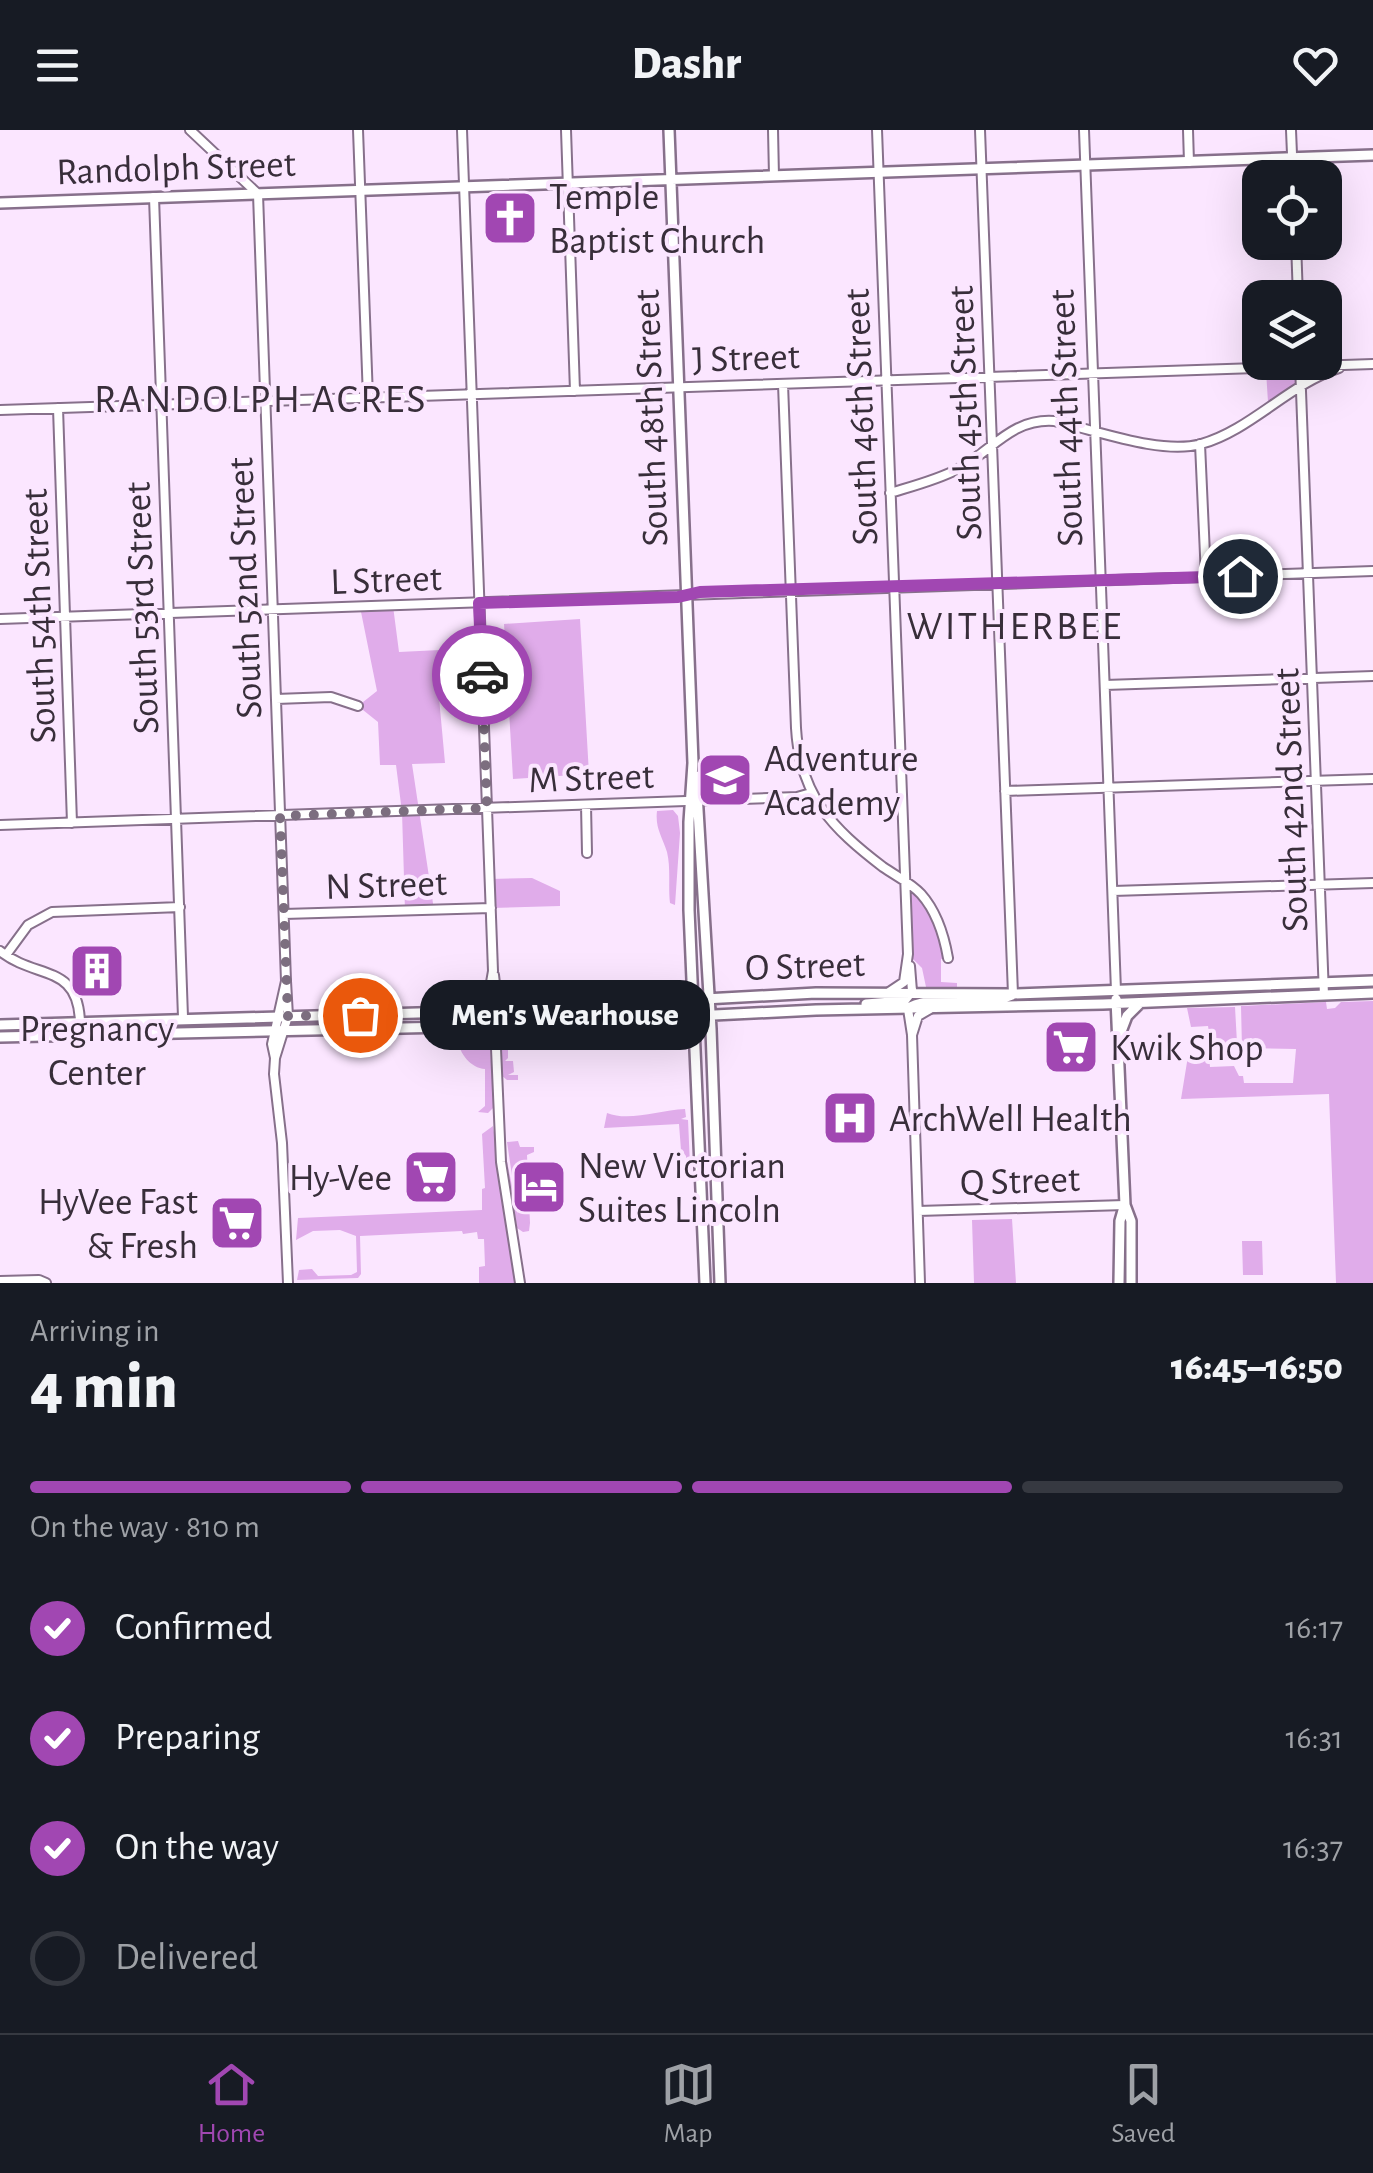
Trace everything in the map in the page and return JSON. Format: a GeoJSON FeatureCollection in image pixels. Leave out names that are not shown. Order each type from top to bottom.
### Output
{"type":"FeatureCollection","features":[{"type":"Feature","properties":{"kind":"main road","name":"South 48th Street"},"geometry":{"type":"LineString","coordinates":[[669,130],[693,763],[710,1016],[720,1283]]}},
{"type":"Feature","properties":{"kind":"main road","name":"Randolph Street"},"geometry":{"type":"LineString","coordinates":[[0,203],[1373,155]]}},
{"type":"Feature","properties":{"kind":"main road","name":"South 48th Street"},"geometry":{"type":"LineString","coordinates":[[695,801],[692,1018],[705,1283]]}},
{"type":"Feature","properties":{"kind":"main road","name":"O Street"},"geometry":{"type":"LineString","coordinates":[[0,1025],[498,1010],[692,998],[888,992],[1013,994],[1373,981]]}},
{"type":"Feature","properties":{"kind":"main road","name":"South 44th Street"},"geometry":{"type":"LineString","coordinates":[[1116,991],[1124,1205]]}},
{"type":"Feature","properties":{"kind":"main road"},"geometry":{"type":"LineString","coordinates":[[844,1009],[904,1001],[912,992]]}},
{"type":"Feature","properties":{"kind":"main road","name":"O Street"},"geometry":{"type":"LineString","coordinates":[[0,1037],[494,1026],[844,1009],[1116,1004],[1373,993]]}},
{"type":"Feature","properties":{"kind":"main road"},"geometry":{"type":"LineString","coordinates":[[908,1009],[923,1002],[998,1000],[1013,994]]}},
{"type":"Feature","properties":{"kind":"main road"},"geometry":{"type":"LineString","coordinates":[[1117,1044],[1127,1016],[1141,1003]]}},
{"type":"Feature","properties":{"kind":"main road"},"geometry":{"type":"LineString","coordinates":[[494,1026],[506,1018],[564,1011],[583,1004]]}},
{"type":"Feature","properties":{"kind":"main road"},"geometry":{"type":"LineString","coordinates":[[411,1028],[484,1019],[498,1010]]}},
{"type":"Feature","properties":{"kind":"main road"},"geometry":{"type":"LineString","coordinates":[[1119,1283],[1124,1205]]}},
{"type":"Feature","properties":{"kind":"main road"},"geometry":{"type":"LineString","coordinates":[[1124,1205],[1131,1221],[1131,1283]]}},
{"type":"Feature","properties":{"kind":"street"},"geometry":{"type":"LineString","coordinates":[[190,130],[258,194]]}},
{"type":"Feature","properties":{"kind":"street"},"geometry":{"type":"LineString","coordinates":[[358,130],[368,398]]}},
{"type":"Feature","properties":{"kind":"street"},"geometry":{"type":"LineString","coordinates":[[462,130],[493,971],[498,1010]]}},
{"type":"Feature","properties":{"kind":"street"},"geometry":{"type":"LineString","coordinates":[[566,130],[576,390]]}},
{"type":"Feature","properties":{"kind":"street"},"geometry":{"type":"LineString","coordinates":[[773,130],[774,176]]}},
{"type":"Feature","properties":{"kind":"street","name":"South 46th Street"},"geometry":{"type":"LineString","coordinates":[[876,130],[912,992]]}},
{"type":"Feature","properties":{"kind":"street","name":"South 45th Street"},"geometry":{"type":"LineString","coordinates":[[980,130],[1013,994]]}},
{"type":"Feature","properties":{"kind":"street","name":"South 44th Street"},"geometry":{"type":"LineString","coordinates":[[1084,130],[1116,991]]}},
{"type":"Feature","properties":{"kind":"street"},"geometry":{"type":"LineString","coordinates":[[1188,130],[1189,162]]}},
{"type":"Feature","properties":{"kind":"street"},"geometry":{"type":"LineString","coordinates":[[1291,130],[1292,158]]}},
{"type":"Feature","properties":{"kind":"street","name":"South 52nd Street"},"geometry":{"type":"LineString","coordinates":[[258,194],[286,981],[283,1016],[271,1048],[275,1058],[288,1283]]}},
{"type":"Feature","properties":{"kind":"street","name":"South 53rd Street"},"geometry":{"type":"LineString","coordinates":[[154,198],[183,1017]]}},
{"type":"Feature","properties":{"kind":"street","name":"J Street"},"geometry":{"type":"LineString","coordinates":[[1342,365],[1373,365]]}},
{"type":"Feature","properties":{"kind":"street"},"geometry":{"type":"LineString","coordinates":[[890,493],[947,474],[1013,429],[1037,421],[1054,421],[1166,446],[1200,444],[1328,372],[1353,365]]}},
{"type":"Feature","properties":{"kind":"street","name":"J Street"},"geometry":{"type":"LineString","coordinates":[[0,410],[1242,367]]}},
{"type":"Feature","properties":{"kind":"street","name":"South 42nd Street"},"geometry":{"type":"LineString","coordinates":[[1301,380],[1324,995]]}},
{"type":"Feature","properties":{"kind":"street"},"geometry":{"type":"LineString","coordinates":[[783,384],[796,740],[811,792],[845,838],[918,891],[936,916],[948,958]]}},
{"type":"Feature","properties":{"kind":"street","name":"South 54th Street"},"geometry":{"type":"LineString","coordinates":[[58,408],[72,823]]}},
{"type":"Feature","properties":{"kind":"street"},"geometry":{"type":"LineString","coordinates":[[1200,444],[1206,577]]}},
{"type":"Feature","properties":{"kind":"street","name":"L Street"},"geometry":{"type":"LineString","coordinates":[[0,619],[1373,572]]}},
{"type":"Feature","properties":{"kind":"street"},"geometry":{"type":"LineString","coordinates":[[1105,685],[1373,676]]}},
{"type":"Feature","properties":{"kind":"street"},"geometry":{"type":"LineString","coordinates":[[276,699],[331,697],[358,706]]}},
{"type":"Feature","properties":{"kind":"street"},"geometry":{"type":"LineString","coordinates":[[1005,791],[1373,779]]}},
{"type":"Feature","properties":{"kind":"street","name":"M Street"},"geometry":{"type":"LineString","coordinates":[[0,825],[797,798],[811,792]]}},
{"type":"Feature","properties":{"kind":"street"},"geometry":{"type":"LineString","coordinates":[[586,805],[587,854]]}},
{"type":"Feature","properties":{"kind":"street"},"geometry":{"type":"LineString","coordinates":[[1114,891],[1373,883]]}},
{"type":"Feature","properties":{"kind":"street"},"geometry":{"type":"LineString","coordinates":[[80,1022],[78,997],[70,985],[3,953],[28,925],[52,912],[180,907]]}},
{"type":"Feature","properties":{"kind":"street","name":"N Street"},"geometry":{"type":"LineString","coordinates":[[284,914],[491,908]]}},
{"type":"Feature","properties":{"kind":"street","name":"South 46th Street"},"geometry":{"type":"LineString","coordinates":[[888,992],[904,982],[908,954]]}},
{"type":"Feature","properties":{"kind":"street"},"geometry":{"type":"LineString","coordinates":[[486,1010],[493,971]]}},
{"type":"Feature","properties":{"kind":"street"},"geometry":{"type":"LineString","coordinates":[[908,1009],[920,1283]]}},
{"type":"Feature","properties":{"kind":"street"},"geometry":{"type":"LineString","coordinates":[[912,1035],[916,1018],[930,1009]]}},
{"type":"Feature","properties":{"kind":"street"},"geometry":{"type":"LineString","coordinates":[[494,1026],[501,1162],[520,1283]]}},
{"type":"Feature","properties":{"kind":"street","name":"Q Street"},"geometry":{"type":"LineString","coordinates":[[918,1211],[1124,1205]]}},
{"type":"Feature","properties":{"kind":"street"},"geometry":{"type":"LineString","coordinates":[[0,1281],[46,1283]]}},
{"type":"Feature","properties":{"kind":"shaded area"},"geometry":{"type":"Polygon","coordinates":[[[1267,380],[1296,380],[1294,386],[1268,402],[1267,380]]]}},
{"type":"Feature","properties":{"kind":"shaded area"},"geometry":{"type":"Polygon","coordinates":[[[393,606],[399,652],[481,648],[482,664],[436,665],[445,763],[412,764],[434,910],[405,911],[402,812],[396,765],[380,765],[378,722],[358,706],[377,691],[360,607],[393,606]]]}},
{"type":"Feature","properties":{"kind":"shaded area"},"geometry":{"type":"Polygon","coordinates":[[[580,619],[589,774],[513,779],[504,624],[580,619]]]}},
{"type":"Feature","properties":{"kind":"shaded area"},"geometry":{"type":"Polygon","coordinates":[[[673,810],[678,816],[680,833],[675,905],[670,903],[668,858],[657,817],[657,811],[673,810]]]}},
{"type":"Feature","properties":{"kind":"shaded area"},"geometry":{"type":"Polygon","coordinates":[[[532,878],[560,891],[560,906],[491,908],[490,879],[532,878]]]}},
{"type":"Feature","properties":{"kind":"shaded area"},"geometry":{"type":"Polygon","coordinates":[[[905,882],[930,907],[948,958],[941,959],[941,982],[957,983],[957,987],[926,987],[922,968],[908,954],[905,882]]]}},
{"type":"Feature","properties":{"kind":"shaded area"},"geometry":{"type":"Polygon","coordinates":[[[1373,1001],[1373,1283],[1336,1283],[1329,1094],[1181,1099],[1188,1056],[1209,1056],[1210,1067],[1234,1066],[1244,1083],[1293,1083],[1296,1049],[1242,1048],[1241,1006],[1326,1002],[1327,1009],[1341,1002],[1373,1001]]]}},
{"type":"Feature","properties":{"kind":"shaded area"},"geometry":{"type":"Polygon","coordinates":[[[1235,1007],[1237,1043],[1226,1055],[1217,1050],[1216,1032],[1209,1032],[1208,1026],[1191,1027],[1187,1008],[1235,1007]]]}},
{"type":"Feature","properties":{"kind":"shaded area"},"geometry":{"type":"Polygon","coordinates":[[[511,1031],[598,1031],[605,1039],[603,1043],[593,1043],[592,1033],[508,1040],[505,1061],[513,1061],[514,1072],[508,1075],[518,1075],[518,1080],[507,1080],[501,1075],[502,1039],[511,1031]]]}},
{"type":"Feature","properties":{"kind":"shaded area"},"geometry":{"type":"Polygon","coordinates":[[[480,1038],[487,1045],[488,1039],[490,1047],[494,1107],[488,1113],[478,1112],[485,1106],[485,1069],[467,1059],[458,1039],[480,1038]]]}},
{"type":"Feature","properties":{"kind":"shaded area"},"geometry":{"type":"Polygon","coordinates":[[[685,1109],[686,1117],[681,1119],[688,1120],[690,1165],[686,1165],[681,1150],[679,1124],[604,1128],[607,1113],[634,1116],[685,1109]]]}},
{"type":"Feature","properties":{"kind":"shaded area"},"geometry":{"type":"Polygon","coordinates":[[[493,1126],[515,1283],[479,1283],[479,1267],[485,1266],[484,1239],[478,1239],[477,1232],[462,1231],[360,1236],[358,1278],[297,1280],[299,1270],[312,1269],[318,1276],[357,1272],[356,1236],[340,1230],[313,1231],[296,1240],[298,1218],[482,1210],[482,1134],[493,1126]]]}},
{"type":"Feature","properties":{"kind":"shaded area"},"geometry":{"type":"Polygon","coordinates":[[[518,1141],[520,1147],[534,1147],[534,1152],[527,1155],[530,1223],[529,1231],[523,1232],[517,1228],[504,1146],[518,1216],[507,1142],[518,1141]]]}},
{"type":"Feature","properties":{"kind":"shaded area"},"geometry":{"type":"Polygon","coordinates":[[[1012,1219],[1016,1283],[974,1283],[972,1220],[1012,1219]]]}},
{"type":"Feature","properties":{"kind":"shaded area"},"geometry":{"type":"Polygon","coordinates":[[[1242,1241],[1262,1241],[1263,1275],[1243,1275],[1242,1241]]]}},
{"type":"Feature","properties":{"kind":"way so far"},"geometry":{"type":"LineString","coordinates":[[360,1015],[288,1016],[280,816],[487,808],[482,675]]}},
{"type":"Feature","properties":{"kind":"place","name":"Temple Baptist Church"},"geometry":{"type":"Point","coordinates":[510,218]}},
{"type":"Feature","properties":{"kind":"place","name":"Adventure Academy"},"geometry":{"type":"Point","coordinates":[725,780]}},
{"type":"Feature","properties":{"kind":"place","name":"Pregnancy Center"},"geometry":{"type":"Point","coordinates":[97,971]}},
{"type":"Feature","properties":{"kind":"place","name":"Men's Wearhouse"},"geometry":{"type":"Point","coordinates":[360,1015]}},
{"type":"Feature","properties":{"kind":"place","name":"Kwik Shop"},"geometry":{"type":"Point","coordinates":[1071,1047]}},
{"type":"Feature","properties":{"kind":"place","name":"ArchWell Health"},"geometry":{"type":"Point","coordinates":[850,1118]}},
{"type":"Feature","properties":{"kind":"place","name":"Hy-Vee"},"geometry":{"type":"Point","coordinates":[431,1177]}},
{"type":"Feature","properties":{"kind":"place","name":"New Victorian Suites Lincoln"},"geometry":{"type":"Point","coordinates":[539,1187]}},
{"type":"Feature","properties":{"kind":"place","name":"HyVee Fast & Fresh"},"geometry":{"type":"Point","coordinates":[237,1223]}},
{"type":"Feature","properties":{"kind":"district","name":"RANDOLPH ACRES"},"geometry":{"type":"Point","coordinates":[261,398]}},
{"type":"Feature","properties":{"kind":"district","name":"WITHERBEE"},"geometry":{"type":"Point","coordinates":[1015,625]}},
{"type":"Feature","properties":{"kind":"route"},"geometry":{"type":"LineString","coordinates":[[482,675],[479,603],[678,597],[700,592],[1240,576]]}}]}
